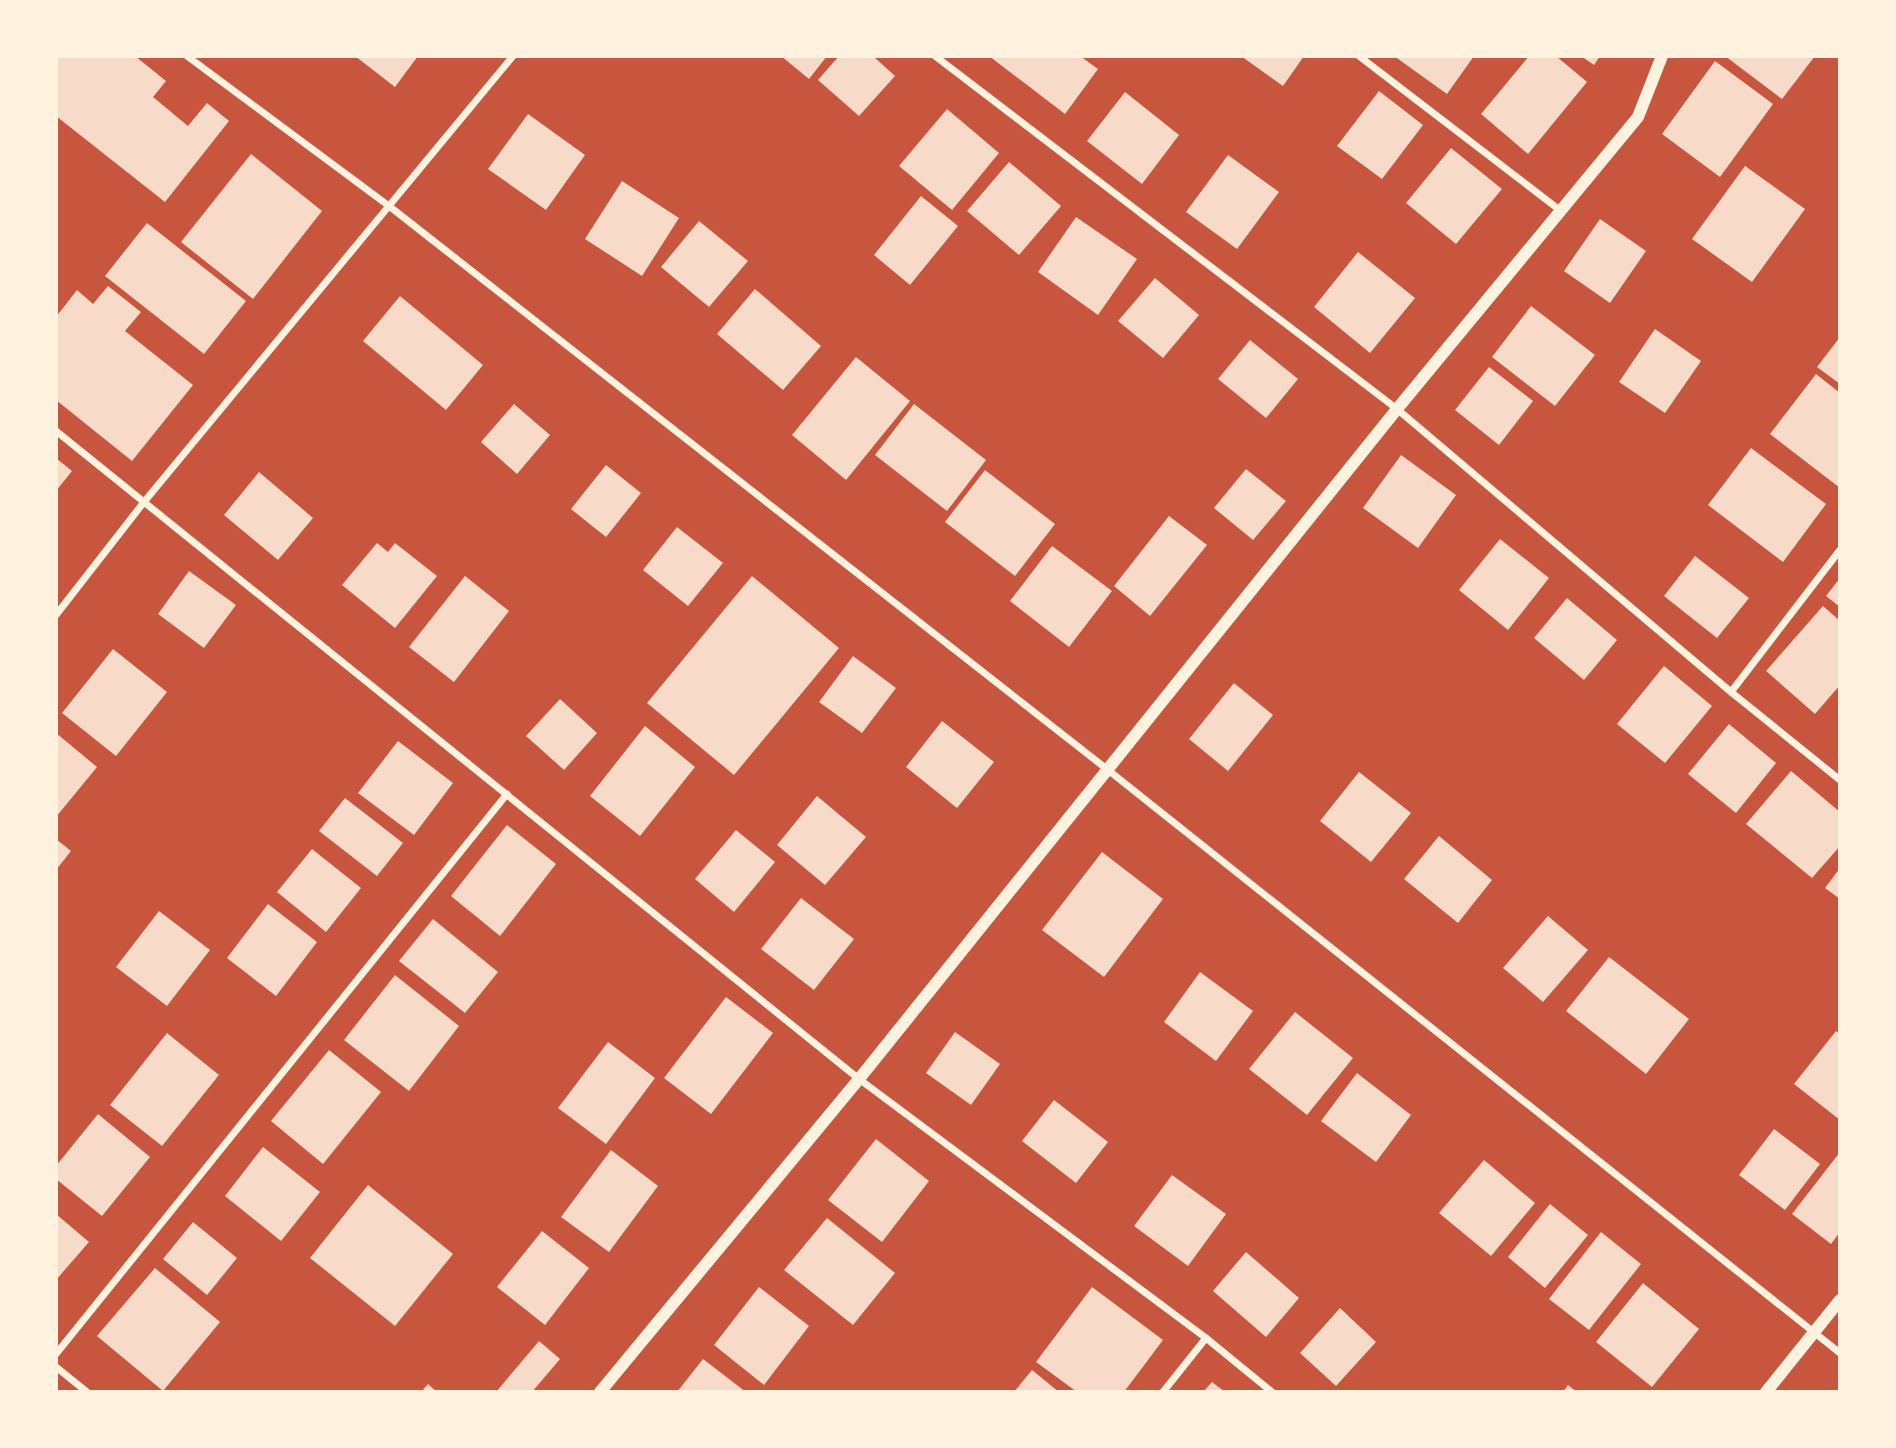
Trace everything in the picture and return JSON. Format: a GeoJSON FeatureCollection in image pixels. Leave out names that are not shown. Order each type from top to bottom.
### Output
{"type":"FeatureCollection","features":[{"type":"Feature","properties":{"kind":"street"},"geometry":{"type":"LineString","coordinates":[[187,56],[389,206],[1108,770],[1840,1353]]}},
{"type":"Feature","properties":{"kind":"street"},"geometry":{"type":"LineString","coordinates":[[56,615],[144,502],[513,56]]}},
{"type":"Feature","properties":{"kind":"street"},"geometry":{"type":"LineString","coordinates":[[935,56],[1397,409],[1731,692],[1840,780]]}},
{"type":"Feature","properties":{"kind":"street"},"geometry":{"type":"LineString","coordinates":[[1359,56],[1562,212]]}},
{"type":"Feature","properties":{"kind":"street"},"geometry":{"type":"LineString","coordinates":[[600,1392],[859,1079],[1397,409],[1638,117],[1662,56]]}},
{"type":"Feature","properties":{"kind":"street"},"geometry":{"type":"LineString","coordinates":[[56,431],[859,1079],[1206,1338],[1272,1392]]}},
{"type":"Feature","properties":{"kind":"street"},"geometry":{"type":"LineString","coordinates":[[1731,692],[1840,550]]}},
{"type":"Feature","properties":{"kind":"street"},"geometry":{"type":"LineString","coordinates":[[56,1354],[508,794]]}},
{"type":"Feature","properties":{"kind":"street"},"geometry":{"type":"LineString","coordinates":[[1766,1392],[1840,1300]]}},
{"type":"Feature","properties":{"kind":"street"},"geometry":{"type":"LineString","coordinates":[[1163,1392],[1206,1338]]}},
{"type":"Feature","properties":{"kind":"street"},"geometry":{"type":"LineString","coordinates":[[56,1367],[87,1392]]}},
{"type":"Feature","properties":{"kind":"building"},"geometry":{"type":"Polygon","coordinates":[[[56,56],[135,56],[166,81],[153,97],[188,126],[207,103],[229,121],[165,202],[56,116],[56,56]]]}},
{"type":"Feature","properties":{"kind":"building"},"geometry":{"type":"Polygon","coordinates":[[[355,56],[418,56],[395,87],[355,56]]]}},
{"type":"Feature","properties":{"kind":"building"},"geometry":{"type":"Polygon","coordinates":[[[781,56],[827,56],[809,79],[781,56]]]}},
{"type":"Feature","properties":{"kind":"building"},"geometry":{"type":"Polygon","coordinates":[[[839,56],[873,56],[895,76],[859,116],[818,80],[839,56]]]}},
{"type":"Feature","properties":{"kind":"building"},"geometry":{"type":"Polygon","coordinates":[[[989,56],[1080,56],[1098,69],[1065,114],[989,56]]]}},
{"type":"Feature","properties":{"kind":"building"},"geometry":{"type":"Polygon","coordinates":[[[1241,56],[1304,56],[1283,86],[1241,56]]]}},
{"type":"Feature","properties":{"kind":"building"},"geometry":{"type":"Polygon","coordinates":[[[1394,56],[1474,56],[1447,94],[1394,56]]]}},
{"type":"Feature","properties":{"kind":"building"},"geometry":{"type":"Polygon","coordinates":[[[1529,56],[1556,56],[1587,82],[1528,154],[1481,114],[1529,56]]]}},
{"type":"Feature","properties":{"kind":"building"},"geometry":{"type":"Polygon","coordinates":[[[1581,56],[1600,56],[1594,65],[1581,56]]]}},
{"type":"Feature","properties":{"kind":"building"},"geometry":{"type":"Polygon","coordinates":[[[1725,56],[1815,56],[1782,99],[1725,56]]]}},
{"type":"Feature","properties":{"kind":"building"},"geometry":{"type":"Polygon","coordinates":[[[1715,61],[1773,104],[1720,177],[1662,134],[1715,61]]]}},
{"type":"Feature","properties":{"kind":"building"},"geometry":{"type":"Polygon","coordinates":[[[1379,91],[1423,125],[1382,179],[1337,146],[1379,91]]]}},
{"type":"Feature","properties":{"kind":"building"},"geometry":{"type":"Polygon","coordinates":[[[1125,92],[1179,135],[1142,184],[1087,141],[1125,92]]]}},
{"type":"Feature","properties":{"kind":"building"},"geometry":{"type":"Polygon","coordinates":[[[947,109],[999,153],[952,210],[899,166],[947,109]]]}},
{"type":"Feature","properties":{"kind":"building"},"geometry":{"type":"Polygon","coordinates":[[[528,114],[585,155],[546,210],[488,169],[528,114]]]}},
{"type":"Feature","properties":{"kind":"building"},"geometry":{"type":"Polygon","coordinates":[[[1451,148],[1502,189],[1456,244],[1406,203],[1451,148]]]}},
{"type":"Feature","properties":{"kind":"building"},"geometry":{"type":"Polygon","coordinates":[[[251,154],[322,211],[253,299],[181,242],[251,154]]]}},
{"type":"Feature","properties":{"kind":"building"},"geometry":{"type":"Polygon","coordinates":[[[1228,155],[1279,192],[1237,249],[1186,212],[1228,155]]]}},
{"type":"Feature","properties":{"kind":"building"},"geometry":{"type":"Polygon","coordinates":[[[1009,162],[1061,206],[1019,255],[967,211],[1009,162]]]}},
{"type":"Feature","properties":{"kind":"building"},"geometry":{"type":"Polygon","coordinates":[[[1745,166],[1805,209],[1752,282],[1692,239],[1745,166]]]}},
{"type":"Feature","properties":{"kind":"building"},"geometry":{"type":"Polygon","coordinates":[[[622,181],[679,218],[642,276],[585,239],[622,181]]]}},
{"type":"Feature","properties":{"kind":"building"},"geometry":{"type":"Polygon","coordinates":[[[921,196],[958,226],[910,285],[874,255],[921,196]]]}},
{"type":"Feature","properties":{"kind":"building"},"geometry":{"type":"Polygon","coordinates":[[[1076,217],[1137,259],[1098,315],[1038,272],[1076,217]]]}},
{"type":"Feature","properties":{"kind":"building"},"geometry":{"type":"Polygon","coordinates":[[[1600,219],[1646,251],[1610,303],[1564,271],[1600,219]]]}},
{"type":"Feature","properties":{"kind":"building"},"geometry":{"type":"Polygon","coordinates":[[[699,221],[748,261],[709,307],[661,267],[699,221]]]}},
{"type":"Feature","properties":{"kind":"building"},"geometry":{"type":"Polygon","coordinates":[[[147,223],[246,301],[204,354],[105,276],[147,223]]]}},
{"type":"Feature","properties":{"kind":"building"},"geometry":{"type":"Polygon","coordinates":[[[1358,252],[1415,298],[1370,353],[1314,307],[1358,252]]]}},
{"type":"Feature","properties":{"kind":"building"},"geometry":{"type":"Polygon","coordinates":[[[1155,278],[1199,315],[1163,358],[1118,321],[1155,278]]]}},
{"type":"Feature","properties":{"kind":"building"},"geometry":{"type":"Polygon","coordinates":[[[108,286],[141,312],[125,331],[193,385],[132,461],[56,400],[56,317],[77,290],[93,304],[108,286]]]}},
{"type":"Feature","properties":{"kind":"building"},"geometry":{"type":"Polygon","coordinates":[[[755,289],[821,346],[783,390],[717,334],[755,289]]]}},
{"type":"Feature","properties":{"kind":"building"},"geometry":{"type":"Polygon","coordinates":[[[400,296],[483,365],[446,410],[363,341],[400,296]]]}},
{"type":"Feature","properties":{"kind":"building"},"geometry":{"type":"Polygon","coordinates":[[[1531,306],[1595,355],[1555,406],[1492,357],[1531,306]]]}},
{"type":"Feature","properties":{"kind":"building"},"geometry":{"type":"Polygon","coordinates":[[[1655,329],[1701,361],[1665,413],[1619,382],[1655,329]]]}},
{"type":"Feature","properties":{"kind":"building"},"geometry":{"type":"Polygon","coordinates":[[[1840,337],[1840,384],[1817,367],[1840,337]]]}},
{"type":"Feature","properties":{"kind":"building"},"geometry":{"type":"Polygon","coordinates":[[[1250,340],[1298,379],[1266,418],[1218,379],[1250,340]]]}},
{"type":"Feature","properties":{"kind":"building"},"geometry":{"type":"Polygon","coordinates":[[[856,357],[910,401],[846,480],[792,435],[856,357]]]}},
{"type":"Feature","properties":{"kind":"building"},"geometry":{"type":"Polygon","coordinates":[[[1489,367],[1533,401],[1499,445],[1455,410],[1489,367]]]}},
{"type":"Feature","properties":{"kind":"building"},"geometry":{"type":"Polygon","coordinates":[[[1816,374],[1840,393],[1840,488],[1770,434],[1816,374]]]}},
{"type":"Feature","properties":{"kind":"building"},"geometry":{"type":"Polygon","coordinates":[[[514,404],[550,435],[517,474],[481,442],[514,404]]]}},
{"type":"Feature","properties":{"kind":"building"},"geometry":{"type":"Polygon","coordinates":[[[914,404],[986,460],[947,511],[875,455],[914,404]]]}},
{"type":"Feature","properties":{"kind":"building"},"geometry":{"type":"Polygon","coordinates":[[[1751,448],[1826,504],[1783,562],[1708,505],[1751,448]]]}},
{"type":"Feature","properties":{"kind":"building"},"geometry":{"type":"Polygon","coordinates":[[[1401,455],[1456,495],[1418,548],[1363,508],[1401,455]]]}},
{"type":"Feature","properties":{"kind":"building"},"geometry":{"type":"Polygon","coordinates":[[[56,458],[72,471],[56,491],[56,458]]]}},
{"type":"Feature","properties":{"kind":"building"},"geometry":{"type":"Polygon","coordinates":[[[606,465],[641,493],[606,537],[571,509],[606,465]]]}},
{"type":"Feature","properties":{"kind":"building"},"geometry":{"type":"Polygon","coordinates":[[[1246,469],[1286,501],[1253,540],[1214,508],[1246,469]]]}},
{"type":"Feature","properties":{"kind":"building"},"geometry":{"type":"Polygon","coordinates":[[[985,470],[1055,524],[1015,576],[945,522],[985,470]]]}},
{"type":"Feature","properties":{"kind":"building"},"geometry":{"type":"Polygon","coordinates":[[[259,472],[313,518],[278,560],[224,515],[259,472]]]}},
{"type":"Feature","properties":{"kind":"building"},"geometry":{"type":"Polygon","coordinates":[[[1169,516],[1207,545],[1150,616],[1114,586],[1169,516]]]}},
{"type":"Feature","properties":{"kind":"building"},"geometry":{"type":"Polygon","coordinates":[[[677,527],[723,563],[688,606],[643,570],[677,527]]]}},
{"type":"Feature","properties":{"kind":"building"},"geometry":{"type":"Polygon","coordinates":[[[1500,539],[1549,578],[1508,630],[1459,590],[1500,539]]]}},
{"type":"Feature","properties":{"kind":"building"},"geometry":{"type":"Polygon","coordinates":[[[377,543],[388,552],[395,543],[437,576],[395,628],[342,585],[377,543]]]}},
{"type":"Feature","properties":{"kind":"building"},"geometry":{"type":"Polygon","coordinates":[[[1052,546],[1112,591],[1069,647],[1010,601],[1052,546]]]}},
{"type":"Feature","properties":{"kind":"building"},"geometry":{"type":"Polygon","coordinates":[[[1695,556],[1749,598],[1717,638],[1664,596],[1695,556]]]}},
{"type":"Feature","properties":{"kind":"building"},"geometry":{"type":"Polygon","coordinates":[[[189,571],[236,605],[204,648],[158,614],[189,571]]]}},
{"type":"Feature","properties":{"kind":"building"},"geometry":{"type":"Polygon","coordinates":[[[465,576],[509,611],[454,682],[409,647],[465,576]]]}},
{"type":"Feature","properties":{"kind":"building"},"geometry":{"type":"Polygon","coordinates":[[[752,576],[839,648],[734,775],[647,703],[752,576]]]}},
{"type":"Feature","properties":{"kind":"building"},"geometry":{"type":"Polygon","coordinates":[[[1840,578],[1840,607],[1826,596],[1840,578]]]}},
{"type":"Feature","properties":{"kind":"building"},"geometry":{"type":"Polygon","coordinates":[[[1567,598],[1617,640],[1584,680],[1534,638],[1567,598]]]}},
{"type":"Feature","properties":{"kind":"building"},"geometry":{"type":"Polygon","coordinates":[[[1823,606],[1840,621],[1840,685],[1815,714],[1766,671],[1823,606]]]}},
{"type":"Feature","properties":{"kind":"building"},"geometry":{"type":"Polygon","coordinates":[[[113,649],[167,692],[116,756],[62,713],[113,649]]]}},
{"type":"Feature","properties":{"kind":"building"},"geometry":{"type":"Polygon","coordinates":[[[853,656],[896,688],[862,733],[819,702],[853,656]]]}},
{"type":"Feature","properties":{"kind":"building"},"geometry":{"type":"Polygon","coordinates":[[[1664,666],[1712,706],[1665,763],[1617,724],[1664,666]]]}},
{"type":"Feature","properties":{"kind":"building"},"geometry":{"type":"Polygon","coordinates":[[[1234,683],[1273,715],[1228,771],[1189,739],[1234,683]]]}},
{"type":"Feature","properties":{"kind":"building"},"geometry":{"type":"Polygon","coordinates":[[[560,699],[597,733],[564,770],[526,736],[560,699]]]}},
{"type":"Feature","properties":{"kind":"building"},"geometry":{"type":"Polygon","coordinates":[[[942,721],[994,762],[957,808],[906,767],[942,721]]]}},
{"type":"Feature","properties":{"kind":"building"},"geometry":{"type":"Polygon","coordinates":[[[1729,724],[1776,763],[1736,813],[1688,774],[1729,724]]]}},
{"type":"Feature","properties":{"kind":"building"},"geometry":{"type":"Polygon","coordinates":[[[645,726],[695,767],[640,836],[590,796],[645,726]]]}},
{"type":"Feature","properties":{"kind":"building"},"geometry":{"type":"Polygon","coordinates":[[[56,733],[97,767],[56,817],[56,733]]]}},
{"type":"Feature","properties":{"kind":"building"},"geometry":{"type":"Polygon","coordinates":[[[398,741],[453,783],[414,835],[358,793],[398,741]]]}},
{"type":"Feature","properties":{"kind":"building"},"geometry":{"type":"Polygon","coordinates":[[[1791,771],[1840,812],[1840,846],[1812,878],[1746,824],[1791,771]]]}},
{"type":"Feature","properties":{"kind":"building"},"geometry":{"type":"Polygon","coordinates":[[[1359,772],[1411,813],[1371,862],[1320,821],[1359,772]]]}},
{"type":"Feature","properties":{"kind":"building"},"geometry":{"type":"Polygon","coordinates":[[[817,796],[866,837],[825,885],[777,845],[817,796]]]}},
{"type":"Feature","properties":{"kind":"building"},"geometry":{"type":"Polygon","coordinates":[[[345,798],[403,843],[377,876],[319,831],[345,798]]]}},
{"type":"Feature","properties":{"kind":"building"},"geometry":{"type":"Polygon","coordinates":[[[507,825],[556,864],[500,936],[451,896],[507,825]]]}},
{"type":"Feature","properties":{"kind":"building"},"geometry":{"type":"Polygon","coordinates":[[[736,830],[775,862],[734,912],[695,879],[736,830]]]}},
{"type":"Feature","properties":{"kind":"building"},"geometry":{"type":"Polygon","coordinates":[[[1439,836],[1492,880],[1458,923],[1404,879],[1439,836]]]}},
{"type":"Feature","properties":{"kind":"building"},"geometry":{"type":"Polygon","coordinates":[[[56,839],[71,851],[56,870],[56,839]]]}},
{"type":"Feature","properties":{"kind":"building"},"geometry":{"type":"Polygon","coordinates":[[[312,849],[361,888],[326,932],[277,892],[312,849]]]}},
{"type":"Feature","properties":{"kind":"building"},"geometry":{"type":"Polygon","coordinates":[[[1102,852],[1163,899],[1104,977],[1042,930],[1102,852]]]}},
{"type":"Feature","properties":{"kind":"building"},"geometry":{"type":"Polygon","coordinates":[[[1840,868],[1840,899],[1825,888],[1840,868]]]}},
{"type":"Feature","properties":{"kind":"building"},"geometry":{"type":"Polygon","coordinates":[[[801,898],[854,939],[814,990],[761,949],[801,898]]]}},
{"type":"Feature","properties":{"kind":"building"},"geometry":{"type":"Polygon","coordinates":[[[268,904],[317,942],[276,996],[227,958],[268,904]]]}},
{"type":"Feature","properties":{"kind":"building"},"geometry":{"type":"Polygon","coordinates":[[[159,911],[210,950],[167,1006],[116,967],[159,911]]]}},
{"type":"Feature","properties":{"kind":"building"},"geometry":{"type":"Polygon","coordinates":[[[1548,916],[1588,950],[1543,1002],[1503,968],[1548,916]]]}},
{"type":"Feature","properties":{"kind":"building"},"geometry":{"type":"Polygon","coordinates":[[[433,919],[498,972],[465,1013],[399,961],[433,919]]]}},
{"type":"Feature","properties":{"kind":"building"},"geometry":{"type":"Polygon","coordinates":[[[1609,957],[1689,1019],[1646,1074],[1566,1011],[1609,957]]]}},
{"type":"Feature","properties":{"kind":"building"},"geometry":{"type":"Polygon","coordinates":[[[1200,972],[1253,1011],[1216,1061],[1164,1022],[1200,972]]]}},
{"type":"Feature","properties":{"kind":"building"},"geometry":{"type":"Polygon","coordinates":[[[395,975],[459,1026],[409,1091],[344,1040],[395,975]]]}},
{"type":"Feature","properties":{"kind":"building"},"geometry":{"type":"Polygon","coordinates":[[[726,997],[773,1033],[711,1114],[664,1078],[726,997]]]}},
{"type":"Feature","properties":{"kind":"building"},"geometry":{"type":"Polygon","coordinates":[[[1295,1012],[1353,1058],[1307,1115],[1249,1069],[1295,1012]]]}},
{"type":"Feature","properties":{"kind":"building"},"geometry":{"type":"Polygon","coordinates":[[[1836,1031],[1840,1034],[1840,1120],[1794,1084],[1836,1031]]]}},
{"type":"Feature","properties":{"kind":"building"},"geometry":{"type":"Polygon","coordinates":[[[955,1032],[1000,1064],[971,1105],[926,1073],[955,1032]]]}},
{"type":"Feature","properties":{"kind":"building"},"geometry":{"type":"Polygon","coordinates":[[[167,1033],[219,1075],[162,1146],[110,1105],[167,1033]]]}},
{"type":"Feature","properties":{"kind":"building"},"geometry":{"type":"Polygon","coordinates":[[[608,1042],[655,1078],[606,1144],[558,1108],[608,1042]]]}},
{"type":"Feature","properties":{"kind":"building"},"geometry":{"type":"Polygon","coordinates":[[[329,1050],[381,1092],[323,1164],[271,1121],[329,1050]]]}},
{"type":"Feature","properties":{"kind":"building"},"geometry":{"type":"Polygon","coordinates":[[[1357,1073],[1411,1115],[1376,1162],[1321,1121],[1357,1073]]]}},
{"type":"Feature","properties":{"kind":"building"},"geometry":{"type":"Polygon","coordinates":[[[1054,1100],[1108,1142],[1076,1183],[1022,1141],[1054,1100]]]}},
{"type":"Feature","properties":{"kind":"building"},"geometry":{"type":"Polygon","coordinates":[[[98,1114],[150,1157],[102,1216],[56,1179],[56,1166],[98,1114]]]}},
{"type":"Feature","properties":{"kind":"building"},"geometry":{"type":"Polygon","coordinates":[[[1774,1129],[1820,1164],[1785,1210],[1739,1175],[1774,1129]]]}},
{"type":"Feature","properties":{"kind":"building"},"geometry":{"type":"Polygon","coordinates":[[[876,1139],[929,1181],[882,1242],[828,1200],[876,1139]]]}},
{"type":"Feature","properties":{"kind":"building"},"geometry":{"type":"Polygon","coordinates":[[[263,1147],[320,1192],[281,1241],[225,1196],[263,1147]]]}},
{"type":"Feature","properties":{"kind":"building"},"geometry":{"type":"Polygon","coordinates":[[[611,1150],[658,1186],[609,1252],[561,1217],[611,1150]]]}},
{"type":"Feature","properties":{"kind":"building"},"geometry":{"type":"Polygon","coordinates":[[[1840,1152],[1840,1232],[1831,1244],[1792,1214],[1840,1152]]]}},
{"type":"Feature","properties":{"kind":"building"},"geometry":{"type":"Polygon","coordinates":[[[1484,1160],[1535,1203],[1491,1256],[1439,1213],[1484,1160]]]}},
{"type":"Feature","properties":{"kind":"building"},"geometry":{"type":"Polygon","coordinates":[[[1172,1175],[1226,1214],[1188,1266],[1134,1226],[1172,1175]]]}},
{"type":"Feature","properties":{"kind":"building"},"geometry":{"type":"Polygon","coordinates":[[[368,1185],[453,1254],[395,1326],[310,1258],[368,1185]]]}},
{"type":"Feature","properties":{"kind":"building"},"geometry":{"type":"Polygon","coordinates":[[[1550,1204],[1588,1235],[1545,1288],[1508,1257],[1550,1204]]]}},
{"type":"Feature","properties":{"kind":"building"},"geometry":{"type":"Polygon","coordinates":[[[56,1214],[89,1242],[56,1280],[56,1214]]]}},
{"type":"Feature","properties":{"kind":"building"},"geometry":{"type":"Polygon","coordinates":[[[827,1218],[895,1273],[853,1325],[784,1270],[827,1218]]]}},
{"type":"Feature","properties":{"kind":"building"},"geometry":{"type":"Polygon","coordinates":[[[193,1222],[237,1258],[207,1295],[163,1259],[193,1222]]]}},
{"type":"Feature","properties":{"kind":"building"},"geometry":{"type":"Polygon","coordinates":[[[542,1231],[589,1268],[545,1325],[497,1287],[542,1231]]]}},
{"type":"Feature","properties":{"kind":"building"},"geometry":{"type":"Polygon","coordinates":[[[1601,1232],[1641,1264],[1589,1330],[1549,1299],[1601,1232]]]}},
{"type":"Feature","properties":{"kind":"building"},"geometry":{"type":"Polygon","coordinates":[[[1246,1252],[1299,1298],[1266,1337],[1213,1291],[1246,1252]]]}},
{"type":"Feature","properties":{"kind":"building"},"geometry":{"type":"Polygon","coordinates":[[[155,1268],[220,1322],[163,1391],[97,1336],[155,1268]]]}},
{"type":"Feature","properties":{"kind":"building"},"geometry":{"type":"Polygon","coordinates":[[[1643,1283],[1699,1329],[1652,1387],[1596,1342],[1643,1283]]]}},
{"type":"Feature","properties":{"kind":"building"},"geometry":{"type":"Polygon","coordinates":[[[759,1287],[809,1326],[764,1385],[714,1345],[759,1287]]]}},
{"type":"Feature","properties":{"kind":"building"},"geometry":{"type":"Polygon","coordinates":[[[1092,1287],[1163,1340],[1124,1392],[1077,1392],[1036,1362],[1092,1287]]]}},
{"type":"Feature","properties":{"kind":"building"},"geometry":{"type":"Polygon","coordinates":[[[1340,1308],[1376,1342],[1336,1386],[1300,1353],[1340,1308]]]}},
{"type":"Feature","properties":{"kind":"building"},"geometry":{"type":"Polygon","coordinates":[[[539,1341],[560,1359],[532,1392],[496,1392],[539,1341]]]}},
{"type":"Feature","properties":{"kind":"building"},"geometry":{"type":"Polygon","coordinates":[[[703,1359],[746,1392],[677,1392],[703,1359]]]}},
{"type":"Feature","properties":{"kind":"building"},"geometry":{"type":"Polygon","coordinates":[[[1032,1370],[1059,1392],[1014,1392],[1032,1370]]]}},
{"type":"Feature","properties":{"kind":"building"},"geometry":{"type":"Polygon","coordinates":[[[1212,1382],[1225,1392],[1203,1392],[1212,1382]]]}},
{"type":"Feature","properties":{"kind":"building"},"geometry":{"type":"Polygon","coordinates":[[[428,1384],[437,1392],[421,1392],[428,1384]]]}},
{"type":"Feature","properties":{"kind":"building"},"geometry":{"type":"Polygon","coordinates":[[[1568,1385],[1577,1392],[1563,1392],[1568,1385]]]}}]}
